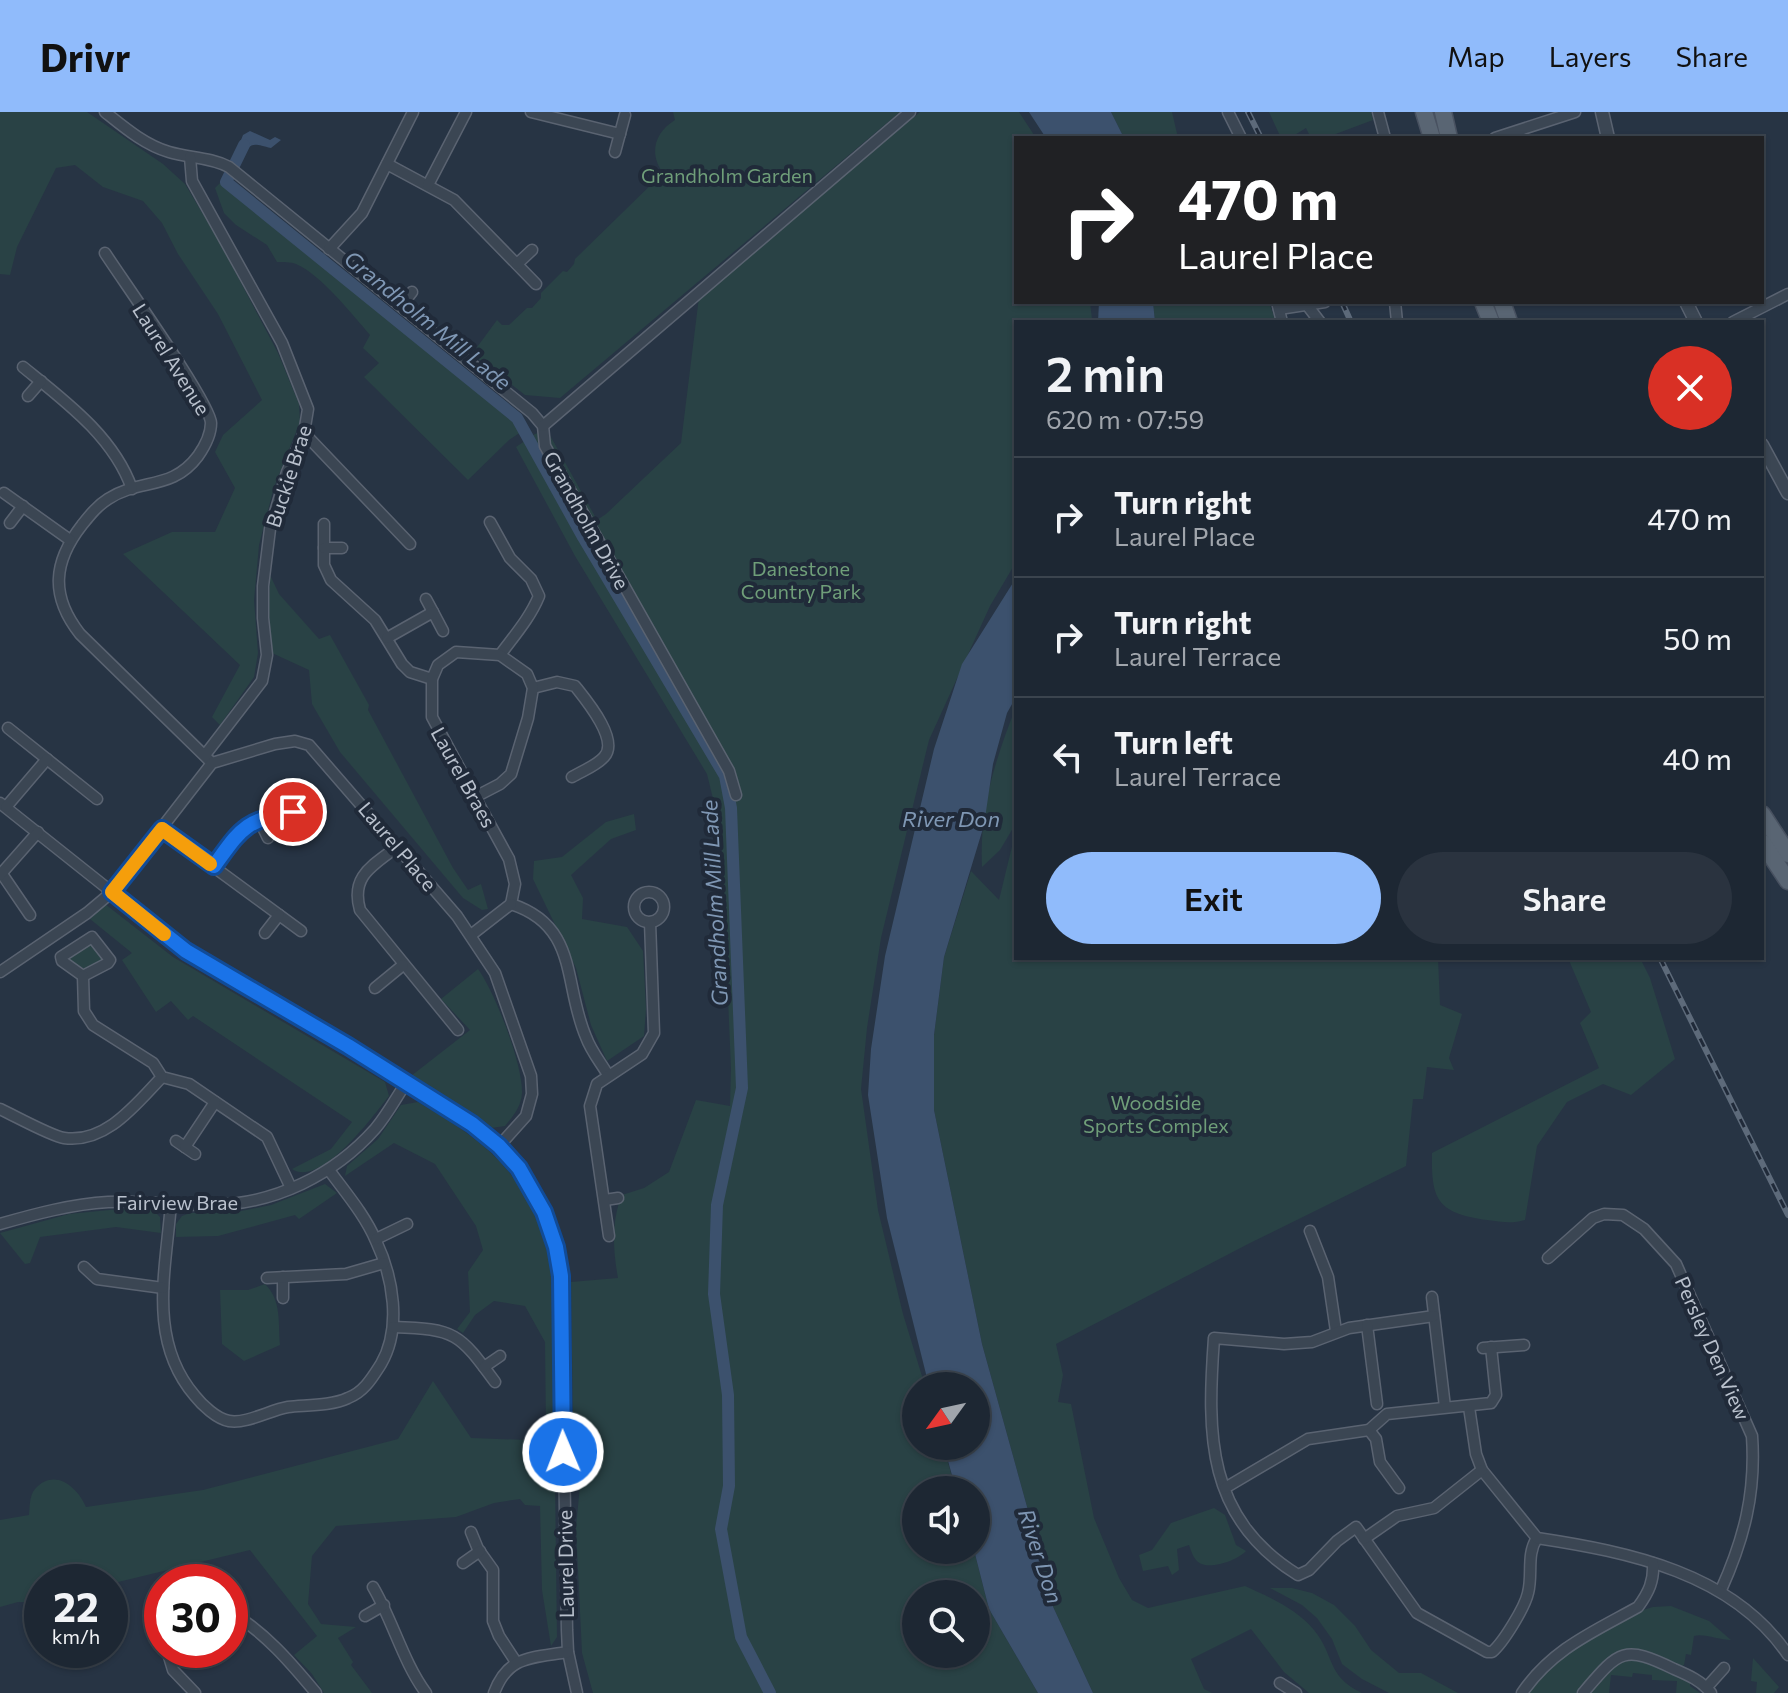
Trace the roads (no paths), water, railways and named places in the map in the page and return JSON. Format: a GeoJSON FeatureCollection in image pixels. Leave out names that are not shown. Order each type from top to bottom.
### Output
{"type":"FeatureCollection","features":[{"type":"Feature","properties":{"kind":"main road"},"geometry":{"type":"LineString","coordinates":[[1424,112],[1431,136]]}},
{"type":"Feature","properties":{"kind":"main road"},"geometry":{"type":"LineString","coordinates":[[1443,112],[1449,136]]}},
{"type":"Feature","properties":{"kind":"main road"},"geometry":{"type":"LineString","coordinates":[[1764,817],[1788,854]]}},
{"type":"Feature","properties":{"kind":"main road"},"geometry":{"type":"LineString","coordinates":[[1764,845],[1788,881]]}},
{"type":"Feature","properties":{"kind":"street","name":"Grandholm Drive"},"geometry":{"type":"LineString","coordinates":[[105,112],[153,146],[211,160],[233,170],[528,409],[543,426],[545,446],[729,771],[736,795]]}},
{"type":"Feature","properties":{"kind":"street"},"geometry":{"type":"LineString","coordinates":[[329,249],[362,213],[413,112]]}},
{"type":"Feature","properties":{"kind":"street"},"geometry":{"type":"LineString","coordinates":[[428,185],[466,112]]}},
{"type":"Feature","properties":{"kind":"street"},"geometry":{"type":"LineString","coordinates":[[531,112],[620,134]]}},
{"type":"Feature","properties":{"kind":"street"},"geometry":{"type":"LineString","coordinates":[[543,426],[910,112]]}},
{"type":"Feature","properties":{"kind":"street"},"geometry":{"type":"LineString","coordinates":[[1228,112],[1240,136]]}},
{"type":"Feature","properties":{"kind":"street"},"geometry":{"type":"LineString","coordinates":[[1378,112],[1384,136]]}},
{"type":"Feature","properties":{"kind":"street"},"geometry":{"type":"LineString","coordinates":[[1501,136],[1575,112]]}},
{"type":"Feature","properties":{"kind":"street"},"geometry":{"type":"LineString","coordinates":[[1602,112],[1608,136]]}},
{"type":"Feature","properties":{"kind":"street"},"geometry":{"type":"LineString","coordinates":[[615,152],[625,115]]}},
{"type":"Feature","properties":{"kind":"street","name":"Buckie Brae"},"geometry":{"type":"LineString","coordinates":[[190,157],[192,181],[282,343],[308,409],[304,433],[287,472],[270,529],[263,586],[267,655],[262,681],[208,759]]}},
{"type":"Feature","properties":{"kind":"street"},"geometry":{"type":"LineString","coordinates":[[387,164],[454,200],[536,284]]}},
{"type":"Feature","properties":{"kind":"street"},"geometry":{"type":"LineString","coordinates":[[517,264],[532,250]]}},
{"type":"Feature","properties":{"kind":"street","name":"Laurel Avenue"},"geometry":{"type":"LineString","coordinates":[[105,253],[196,390],[211,420],[207,444],[190,467],[178,477],[109,498],[93,511],[70,540],[61,558],[58,588],[68,619],[96,651],[208,759]]}},
{"type":"Feature","properties":{"kind":"street"},"geometry":{"type":"LineString","coordinates":[[401,306],[412,292]]}},
{"type":"Feature","properties":{"kind":"street"},"geometry":{"type":"LineString","coordinates":[[1737,320],[1788,294]]}},
{"type":"Feature","properties":{"kind":"street"},"geometry":{"type":"LineString","coordinates":[[1278,305],[1313,304]]}},
{"type":"Feature","properties":{"kind":"street"},"geometry":{"type":"LineString","coordinates":[[1307,305],[1318,320]]}},
{"type":"Feature","properties":{"kind":"street"},"geometry":{"type":"LineString","coordinates":[[23,367],[92,428],[117,456],[132,489]]}},
{"type":"Feature","properties":{"kind":"street"},"geometry":{"type":"LineString","coordinates":[[28,396],[41,381]]}},
{"type":"Feature","properties":{"kind":"street"},"geometry":{"type":"LineString","coordinates":[[304,433],[410,544]]}},
{"type":"Feature","properties":{"kind":"street"},"geometry":{"type":"LineString","coordinates":[[1764,449],[1788,493]]}},
{"type":"Feature","properties":{"kind":"street"},"geometry":{"type":"LineString","coordinates":[[4,493],[70,540]]}},
{"type":"Feature","properties":{"kind":"street"},"geometry":{"type":"LineString","coordinates":[[10,523],[23,506]]}},
{"type":"Feature","properties":{"kind":"street"},"geometry":{"type":"LineString","coordinates":[[490,522],[510,558],[531,579],[539,596],[532,613],[500,655]]}},
{"type":"Feature","properties":{"kind":"street"},"geometry":{"type":"LineString","coordinates":[[324,524],[324,565],[331,580],[375,620],[410,672],[432,679],[438,665],[456,652],[500,655],[527,674],[533,688],[528,718],[511,774],[500,784],[475,797]]}},
{"type":"Feature","properties":{"kind":"street"},"geometry":{"type":"LineString","coordinates":[[324,548],[342,548]]}},
{"type":"Feature","properties":{"kind":"street"},"geometry":{"type":"LineString","coordinates":[[426,599],[443,631]]}},
{"type":"Feature","properties":{"kind":"street"},"geometry":{"type":"LineString","coordinates":[[387,638],[433,612]]}},
{"type":"Feature","properties":{"kind":"street","name":"Laurel Braes"},"geometry":{"type":"LineString","coordinates":[[432,679],[432,717],[509,859],[515,884],[511,904]]}},
{"type":"Feature","properties":{"kind":"street"},"geometry":{"type":"LineString","coordinates":[[533,688],[557,682],[575,686],[608,738],[609,749],[604,757],[572,777]]}},
{"type":"Feature","properties":{"kind":"street"},"geometry":{"type":"LineString","coordinates":[[8,728],[97,799]]}},
{"type":"Feature","properties":{"kind":"street","name":"Laurel Place"},"geometry":{"type":"LineString","coordinates":[[208,759],[295,741],[309,745],[471,935],[495,973],[531,1076],[531,1105],[526,1116],[499,1146]]}},
{"type":"Feature","properties":{"kind":"street"},"geometry":{"type":"LineString","coordinates":[[3,805],[47,759]]}},
{"type":"Feature","properties":{"kind":"street"},"geometry":{"type":"LineString","coordinates":[[0,972],[87,913],[112,892],[162,829],[208,759]]}},
{"type":"Feature","properties":{"kind":"street","name":"Laurel Drive"},"geometry":{"type":"LineString","coordinates":[[3,805],[186,951],[472,1124],[519,1168],[540,1201],[556,1247],[561,1276],[568,1652],[577,1693]]}},
{"type":"Feature","properties":{"kind":"street"},"geometry":{"type":"LineString","coordinates":[[214,866],[240,830],[259,819],[293,812]]}},
{"type":"Feature","properties":{"kind":"street"},"geometry":{"type":"LineString","coordinates":[[259,819],[268,838]]}},
{"type":"Feature","properties":{"kind":"street"},"geometry":{"type":"LineString","coordinates":[[162,829],[301,931]]}},
{"type":"Feature","properties":{"kind":"street"},"geometry":{"type":"LineString","coordinates":[[30,915],[1,874],[38,832]]}},
{"type":"Feature","properties":{"kind":"street"},"geometry":{"type":"LineString","coordinates":[[398,846],[361,877],[357,899],[360,910],[458,1030]]}},
{"type":"Feature","properties":{"kind":"street"},"geometry":{"type":"LineString","coordinates":[[471,935],[511,904],[544,920],[557,935],[586,1038],[608,1075]]}},
{"type":"Feature","properties":{"kind":"street"},"geometry":{"type":"LineString","coordinates":[[265,933],[279,915]]}},
{"type":"Feature","properties":{"kind":"street"},"geometry":{"type":"LineString","coordinates":[[609,1236],[590,1106],[597,1084],[642,1054],[654,1033],[650,922]]}},
{"type":"Feature","properties":{"kind":"street"},"geometry":{"type":"LineString","coordinates":[[92,937],[110,960],[83,976],[61,957],[92,937]]}},
{"type":"Feature","properties":{"kind":"street"},"geometry":{"type":"LineString","coordinates":[[375,988],[403,965]]}},
{"type":"Feature","properties":{"kind":"street"},"geometry":{"type":"LineString","coordinates":[[83,976],[84,1011],[93,1025],[153,1063],[162,1077],[189,1084],[267,1137],[291,1188]]}},
{"type":"Feature","properties":{"kind":"street"},"geometry":{"type":"LineString","coordinates":[[0,1109],[61,1138],[91,1137],[115,1123],[162,1077]]}},
{"type":"Feature","properties":{"kind":"street","name":"Fairview Brae"},"geometry":{"type":"LineString","coordinates":[[0,1224],[59,1209],[109,1202],[214,1205],[252,1201],[291,1188],[329,1170],[355,1149],[377,1127],[406,1083]]}},
{"type":"Feature","properties":{"kind":"street"},"geometry":{"type":"LineString","coordinates":[[185,1148],[215,1102]]}},
{"type":"Feature","properties":{"kind":"street"},"geometry":{"type":"LineString","coordinates":[[171,1203],[162,1320],[178,1373],[202,1404],[227,1421],[240,1421],[273,1410],[346,1399],[371,1380],[390,1349],[393,1327],[391,1291],[376,1239],[329,1170]]}},
{"type":"Feature","properties":{"kind":"street"},"geometry":{"type":"LineString","coordinates":[[605,1200],[618,1198]]}},
{"type":"Feature","properties":{"kind":"street","name":"Persley Den View"},"geometry":{"type":"LineString","coordinates":[[1548,1258],[1593,1218],[1613,1214],[1634,1220],[1676,1264],[1752,1436],[1754,1467],[1749,1507],[1739,1548],[1721,1590]]}},
{"type":"Feature","properties":{"kind":"street"},"geometry":{"type":"LineString","coordinates":[[376,1239],[407,1224]]}},
{"type":"Feature","properties":{"kind":"street"},"geometry":{"type":"LineString","coordinates":[[1310,1231],[1328,1277],[1336,1331]]}},
{"type":"Feature","properties":{"kind":"street"},"geometry":{"type":"LineString","coordinates":[[267,1278],[346,1274],[384,1263]]}},
{"type":"Feature","properties":{"kind":"street"},"geometry":{"type":"LineString","coordinates":[[84,1267],[97,1279],[163,1288]]}},
{"type":"Feature","properties":{"kind":"street"},"geometry":{"type":"LineString","coordinates":[[283,1277],[283,1298]]}},
{"type":"Feature","properties":{"kind":"street"},"geometry":{"type":"LineString","coordinates":[[1432,1297],[1445,1407]]}},
{"type":"Feature","properties":{"kind":"street"},"geometry":{"type":"LineString","coordinates":[[1434,1316],[1336,1331],[1312,1342],[1284,1344],[1214,1338],[1209,1406],[1213,1451],[1225,1488],[1251,1536],[1273,1559],[1298,1575],[1305,1574],[1337,1541],[1356,1527],[1417,1613],[1492,1652],[1526,1599],[1530,1555],[1537,1538]]}},
{"type":"Feature","properties":{"kind":"street"},"geometry":{"type":"LineString","coordinates":[[1367,1325],[1377,1404]]}},
{"type":"Feature","properties":{"kind":"street"},"geometry":{"type":"LineString","coordinates":[[393,1327],[428,1328],[447,1333],[467,1344],[495,1382]]}},
{"type":"Feature","properties":{"kind":"street"},"geometry":{"type":"LineString","coordinates":[[1225,1488],[1300,1442],[1369,1430],[1387,1414],[1487,1405],[1495,1400],[1487,1348],[1524,1345]]}},
{"type":"Feature","properties":{"kind":"street"},"geometry":{"type":"LineString","coordinates":[[484,1367],[500,1356]]}},
{"type":"Feature","properties":{"kind":"street"},"geometry":{"type":"LineString","coordinates":[[1469,1407],[1476,1454],[1482,1470],[1537,1538],[1582,1545],[1653,1563],[1721,1590],[1750,1613],[1788,1655]]}},
{"type":"Feature","properties":{"kind":"street"},"geometry":{"type":"LineString","coordinates":[[1369,1430],[1376,1439],[1380,1462],[1399,1488]]}},
{"type":"Feature","properties":{"kind":"street"},"geometry":{"type":"LineString","coordinates":[[1364,1539],[1397,1516],[1434,1508],[1482,1470]]}},
{"type":"Feature","properties":{"kind":"street"},"geometry":{"type":"LineString","coordinates":[[471,1532],[493,1570],[493,1621],[516,1662]]}},
{"type":"Feature","properties":{"kind":"street"},"geometry":{"type":"LineString","coordinates":[[463,1563],[480,1551]]}},
{"type":"Feature","properties":{"kind":"street"},"geometry":{"type":"LineString","coordinates":[[1522,1693],[1540,1668],[1555,1655],[1638,1607],[1654,1579],[1653,1563]]}},
{"type":"Feature","properties":{"kind":"street"},"geometry":{"type":"LineString","coordinates":[[373,1587],[426,1693]]}},
{"type":"Feature","properties":{"kind":"street"},"geometry":{"type":"LineString","coordinates":[[365,1616],[384,1605]]}},
{"type":"Feature","properties":{"kind":"street"},"geometry":{"type":"LineString","coordinates":[[248,1624],[291,1663],[316,1693]]}},
{"type":"Feature","properties":{"kind":"street"},"geometry":{"type":"LineString","coordinates":[[494,1693],[499,1679],[516,1662],[568,1652]]}},
{"type":"Feature","properties":{"kind":"street"},"geometry":{"type":"LineString","coordinates":[[1583,1693],[1611,1663],[1631,1654],[1644,1654],[1691,1676],[1709,1690],[1724,1668]]}},
{"type":"Feature","properties":{"kind":"street"},"geometry":{"type":"LineString","coordinates":[[172,1668],[195,1693]]}},
{"type":"Feature","properties":{"kind":"street"},"geometry":{"type":"LineString","coordinates":[[1280,1683],[1296,1693]]}},
{"type":"Feature","properties":{"kind":"water"},"geometry":{"type":"Polygon","coordinates":[[[1029,112],[1111,112],[1123,136],[1045,136],[1029,112]]]}},
{"type":"Feature","properties":{"kind":"water"},"geometry":{"type":"Polygon","coordinates":[[[250,131],[270,140],[275,137],[281,140],[271,148],[252,145],[241,161],[234,158],[243,135],[250,131]]]}},
{"type":"Feature","properties":{"kind":"water"},"geometry":{"type":"Polygon","coordinates":[[[1099,304],[1153,304],[1155,320],[1098,320],[1099,304]]]}},
{"type":"Feature","properties":{"kind":"water","name":"River Don"},"geometry":{"type":"Polygon","coordinates":[[[1014,581],[1014,701],[1007,713],[993,764],[984,825],[944,957],[934,1035],[934,1110],[990,1372],[926,1372],[887,1218],[868,1095],[871,1049],[885,956],[934,749],[962,664],[1014,581]]]}},
{"type":"Feature","properties":{"kind":"water","name":"River Don"},"geometry":{"type":"Polygon","coordinates":[[[990,1373],[1039,1550],[1049,1598],[1093,1693],[1038,1693],[990,1611],[990,1580],[982,1580],[978,1564],[990,1564],[990,1476],[952,1476],[948,1460],[990,1460],[990,1373]]]}},
{"type":"Feature","properties":{"kind":"waterway","name":"Grandholm Mill Lade"},"geometry":{"type":"LineString","coordinates":[[244,145],[226,182],[517,418],[583,537],[725,776],[731,808],[742,1088],[717,1205],[714,1294],[728,1395],[729,1486],[721,1529],[741,1637],[770,1693]]}},
{"type":"Feature","properties":{"kind":"railway"},"geometry":{"type":"LineString","coordinates":[[1248,112],[1260,136]]}},
{"type":"Feature","properties":{"kind":"railway"},"geometry":{"type":"LineString","coordinates":[[1343,304],[1350,320]]}},
{"type":"Feature","properties":{"kind":"railway"},"geometry":{"type":"LineString","coordinates":[[1661,960],[1788,1215]]}},
{"type":"Feature","properties":{"kind":"park label","name":"Grandholm Garden"},"geometry":{"type":"Point","coordinates":[727,175]}},
{"type":"Feature","properties":{"kind":"park label","name":"Danestone Country Park"},"geometry":{"type":"Point","coordinates":[801,580]}},
{"type":"Feature","properties":{"kind":"park label","name":"Woodside Sports Complex"},"geometry":{"type":"Point","coordinates":[1156,1114]}}]}
